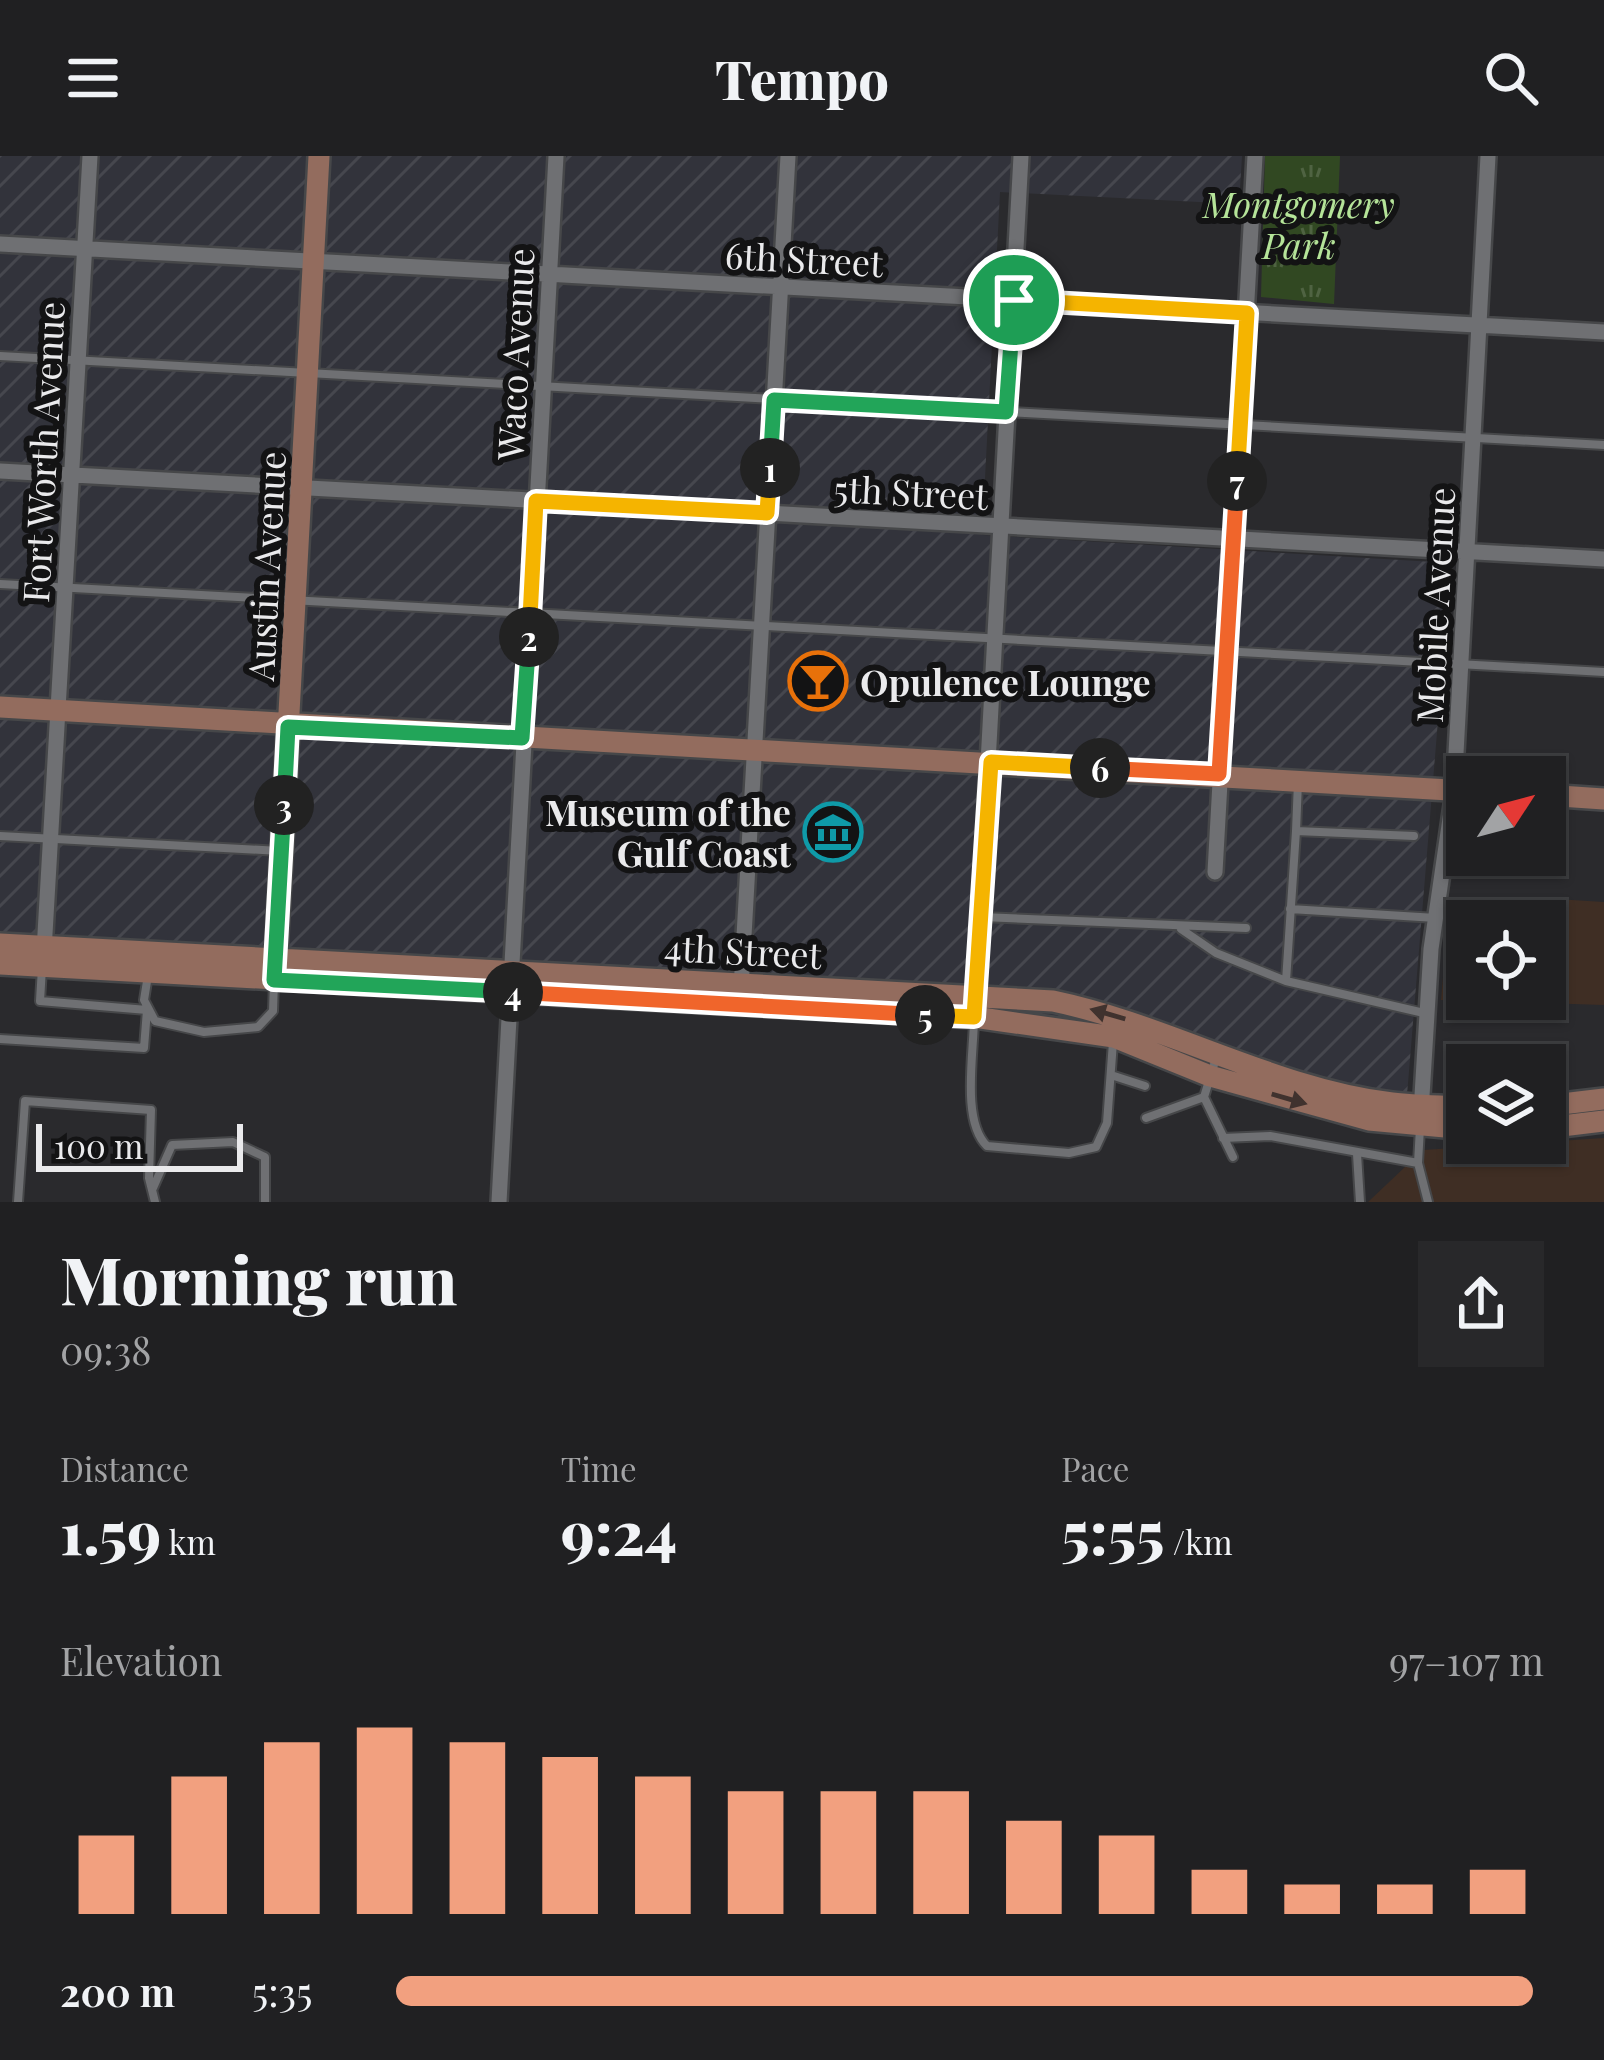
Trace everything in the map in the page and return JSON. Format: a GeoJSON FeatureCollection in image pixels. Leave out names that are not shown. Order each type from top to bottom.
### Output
{"type":"FeatureCollection","features":[{"type":"Feature","properties":{"kind":"street","name":"Fort Worth Avenue"},"geometry":{"type":"LineString","coordinates":[[43,957],[90,156]]}},
{"type":"Feature","properties":{"kind":"street","name":"Austin Avenue"},"geometry":{"type":"LineString","coordinates":[[275,970],[319,156]]}},
{"type":"Feature","properties":{"kind":"street","name":"Waco Avenue"},"geometry":{"type":"LineString","coordinates":[[499,1202],[556,156]]}},
{"type":"Feature","properties":{"kind":"street"},"geometry":{"type":"LineString","coordinates":[[741,993],[788,156]]}},
{"type":"Feature","properties":{"kind":"street"},"geometry":{"type":"LineString","coordinates":[[975,1006],[1021,156]]}},
{"type":"Feature","properties":{"kind":"street"},"geometry":{"type":"LineString","coordinates":[[1215,872],[1255,156]]}},
{"type":"Feature","properties":{"kind":"street","name":"Mobile Avenue"},"geometry":{"type":"LineString","coordinates":[[1461,756],[1460,663],[1488,156]]}},
{"type":"Feature","properties":{"kind":"street","name":"6th Street"},"geometry":{"type":"LineString","coordinates":[[0,244],[1604,332]]}},
{"type":"Feature","properties":{"kind":"street","name":"5th Street"},"geometry":{"type":"LineString","coordinates":[[0,471],[1604,559]]}},
{"type":"Feature","properties":{"kind":"street"},"geometry":{"type":"LineString","coordinates":[[0,707],[1446,790]]}},
{"type":"Feature","properties":{"kind":"street"},"geometry":{"type":"LineString","coordinates":[[1566,796],[1604,799]]}},
{"type":"Feature","properties":{"kind":"street","name":"Mobile Avenue"},"geometry":{"type":"LineString","coordinates":[[1421,1116],[1436,918],[1446,867]]}},
{"type":"Feature","properties":{"kind":"street","name":"4th Street"},"geometry":{"type":"LineString","coordinates":[[0,944],[43,957],[148,972],[275,970]]}},
{"type":"Feature","properties":{"kind":"street","name":"4th Street"},"geometry":{"type":"LineString","coordinates":[[0,964],[43,957],[975,1006],[1052,1001],[1111,1013],[1310,1084],[1446,1123]]}},
{"type":"Feature","properties":{"kind":"street","name":"4th Street"},"geometry":{"type":"LineString","coordinates":[[975,1006],[1114,1037],[1207,1087],[1351,1115],[1421,1116],[1446,1111]]}},
{"type":"Feature","properties":{"kind":"street"},"geometry":{"type":"LineString","coordinates":[[1566,1104],[1604,1099]]}},
{"type":"Feature","properties":{"kind":"street"},"geometry":{"type":"LineString","coordinates":[[1566,1126],[1604,1121]]}},
{"type":"Feature","properties":{"kind":"lane"},"geometry":{"type":"LineString","coordinates":[[0,356],[1604,445]]}},
{"type":"Feature","properties":{"kind":"lane"},"geometry":{"type":"LineString","coordinates":[[0,584],[1604,672]]}},
{"type":"Feature","properties":{"kind":"lane"},"geometry":{"type":"LineString","coordinates":[[1286,981],[1298,781]]}},
{"type":"Feature","properties":{"kind":"lane"},"geometry":{"type":"LineString","coordinates":[[1296,831],[1414,836]]}},
{"type":"Feature","properties":{"kind":"lane"},"geometry":{"type":"LineString","coordinates":[[0,836],[282,851]]}},
{"type":"Feature","properties":{"kind":"lane"},"geometry":{"type":"LineString","coordinates":[[1290,909],[1436,918]]}},
{"type":"Feature","properties":{"kind":"lane"},"geometry":{"type":"LineString","coordinates":[[981,916],[1246,928]]}},
{"type":"Feature","properties":{"kind":"lane"},"geometry":{"type":"LineString","coordinates":[[1180,928],[1216,953],[1286,981],[1427,1013]]}},
{"type":"Feature","properties":{"kind":"lane"},"geometry":{"type":"LineString","coordinates":[[43,957],[40,1001],[147,1010],[170,1027],[248,1031],[269,1019],[275,970]]}},
{"type":"Feature","properties":{"kind":"lane"},"geometry":{"type":"LineString","coordinates":[[0,1039],[144,1048],[148,972]]}},
{"type":"Feature","properties":{"kind":"lane"},"geometry":{"type":"LineString","coordinates":[[975,1006],[974,1117],[978,1137],[987,1146],[1069,1153],[1096,1147],[1105,1137],[1114,1037]]}},
{"type":"Feature","properties":{"kind":"lane"},"geometry":{"type":"LineString","coordinates":[[1218,1053],[1207,1087],[1233,1157]]}},
{"type":"Feature","properties":{"kind":"lane"},"geometry":{"type":"LineString","coordinates":[[1111,1075],[1145,1087]]}},
{"type":"Feature","properties":{"kind":"lane"},"geometry":{"type":"LineString","coordinates":[[1146,1118],[1207,1087]]}},
{"type":"Feature","properties":{"kind":"lane"},"geometry":{"type":"LineString","coordinates":[[18,1202],[25,1101],[152,1109],[149,1178],[154,1188]]}},
{"type":"Feature","properties":{"kind":"lane"},"geometry":{"type":"LineString","coordinates":[[1421,1116],[1418,1163],[1428,1202]]}},
{"type":"Feature","properties":{"kind":"lane"},"geometry":{"type":"LineString","coordinates":[[1223,1138],[1270,1136],[1418,1163]]}},
{"type":"Feature","properties":{"kind":"lane"},"geometry":{"type":"LineString","coordinates":[[154,1202],[154,1188],[172,1145],[233,1142],[266,1157],[265,1202]]}},
{"type":"Feature","properties":{"kind":"lane"},"geometry":{"type":"LineString","coordinates":[[1357,1154],[1360,1202]]}},
{"type":"Feature","properties":{"kind":"shaded area"},"geometry":{"type":"Polygon","coordinates":[[[0,156],[1242,156],[1239,204],[1000,192],[982,535],[1451,563],[1407,1095],[1051,1032],[0,975],[0,156]]]}},
{"type":"Feature","properties":{"kind":"shaded area"},"geometry":{"type":"Polygon","coordinates":[[[1556,899],[1604,902],[1604,1005],[1566,1004],[1566,900],[1556,899]]]}},
{"type":"Feature","properties":{"kind":"shaded area"},"geometry":{"type":"Polygon","coordinates":[[[1446,944],[1446,1000],[1441,1000],[1446,944]]]}},
{"type":"Feature","properties":{"kind":"shaded area"},"geometry":{"type":"Polygon","coordinates":[[[1604,1138],[1604,1202],[1368,1202],[1423,1150],[1446,1148],[1446,1164],[1566,1164],[1566,1141],[1604,1138]]]}},
{"type":"Feature","properties":{"kind":"green space","name":"Montgomery Park"},"geometry":{"type":"Polygon","coordinates":[[[1265,156],[1340,156],[1334,304],[1261,297],[1265,156]]]}},
{"type":"Feature","properties":{"kind":"place","name":"Opulence Lounge"},"geometry":{"type":"Point","coordinates":[818,681]}},
{"type":"Feature","properties":{"kind":"place","name":"Museum of the Gulf Coast"},"geometry":{"type":"Point","coordinates":[833,832]}},
{"type":"Feature","properties":{"kind":"route"},"geometry":{"type":"LineString","coordinates":[[1014,300],[1247,313],[1219,774],[991,762],[974,1017],[274,980],[288,727],[522,738],[536,501],[767,513],[774,400],[1006,412],[1014,300]]}}]}
